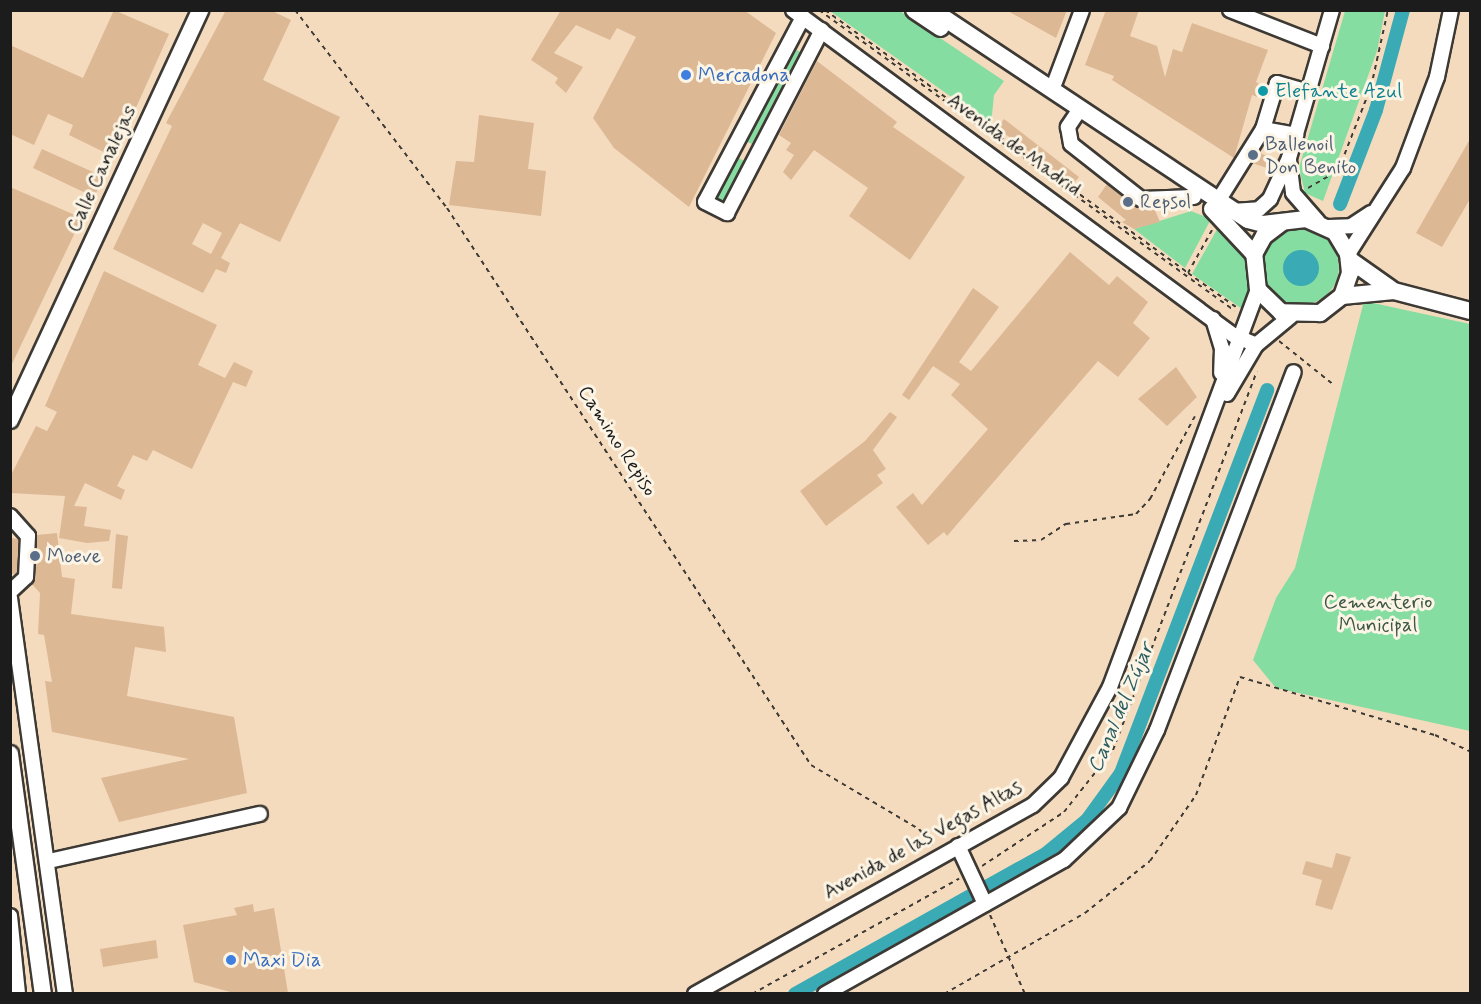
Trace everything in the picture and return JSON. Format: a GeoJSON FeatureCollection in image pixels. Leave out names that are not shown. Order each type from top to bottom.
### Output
{"type":"FeatureCollection","features":[{"type":"Feature","properties":{"kind":"main road","name":"Calle Canalejas"},"geometry":{"type":"LineString","coordinates":[[10,420],[200,10]]}},
{"type":"Feature","properties":{"kind":"main road"},"geometry":{"type":"LineString","coordinates":[[914,10],[1077,112],[1223,209],[1254,254],[1258,290],[1272,307],[1291,316],[1320,313],[1342,296],[1394,291],[1470,311]]}},
{"type":"Feature","properties":{"kind":"main road"},"geometry":{"type":"LineString","coordinates":[[932,10],[1052,90],[1077,112],[1194,196],[1263,224],[1323,225],[1349,257],[1394,291]]}},
{"type":"Feature","properties":{"kind":"main road"},"geometry":{"type":"LineString","coordinates":[[1254,254],[1264,236],[1281,224]]}},
{"type":"Feature","properties":{"kind":"main road"},"geometry":{"type":"LineString","coordinates":[[1342,296],[1349,257]]}},
{"type":"Feature","properties":{"kind":"main road","name":"Calle Canalejas"},"geometry":{"type":"LineString","coordinates":[[10,397],[43,346]]}},
{"type":"Feature","properties":{"kind":"main road"},"geometry":{"type":"LineString","coordinates":[[10,754],[43,993]]}},
{"type":"Feature","properties":{"kind":"street"},"geometry":{"type":"LineString","coordinates":[[1052,90],[1082,10]]}},
{"type":"Feature","properties":{"kind":"street"},"geometry":{"type":"LineString","coordinates":[[1230,10],[1322,46]]}},
{"type":"Feature","properties":{"kind":"street"},"geometry":{"type":"LineString","coordinates":[[1223,209],[1265,205],[1289,158],[1332,10]]}},
{"type":"Feature","properties":{"kind":"street"},"geometry":{"type":"LineString","coordinates":[[1349,257],[1388,197],[1437,77],[1451,10]]}},
{"type":"Feature","properties":{"kind":"street"},"geometry":{"type":"LineString","coordinates":[[798,14],[705,202],[727,213],[822,30]]}},
{"type":"Feature","properties":{"kind":"street","name":"Avenida de Madrid"},"geometry":{"type":"LineString","coordinates":[[798,14],[1210,313],[1239,338],[1256,345]]}},
{"type":"Feature","properties":{"kind":"street"},"geometry":{"type":"LineString","coordinates":[[1223,209],[1263,129],[1277,83],[1308,92]]}},
{"type":"Feature","properties":{"kind":"street"},"geometry":{"type":"LineString","coordinates":[[1077,112],[1066,137],[1071,144],[1141,199],[1194,196]]}},
{"type":"Feature","properties":{"kind":"street"},"geometry":{"type":"LineString","coordinates":[[1263,129],[1296,135]]}},
{"type":"Feature","properties":{"kind":"street"},"geometry":{"type":"LineString","coordinates":[[735,145],[756,156]]}},
{"type":"Feature","properties":{"kind":"street"},"geometry":{"type":"LineString","coordinates":[[1289,158],[1293,193],[1323,225],[1351,226],[1388,197]]}},
{"type":"Feature","properties":{"kind":"street"},"geometry":{"type":"LineString","coordinates":[[1213,420],[1239,338],[1258,290]]}},
{"type":"Feature","properties":{"kind":"street"},"geometry":{"type":"LineString","coordinates":[[1213,420],[1222,348],[1210,313],[1246,319]]}},
{"type":"Feature","properties":{"kind":"street"},"geometry":{"type":"LineString","coordinates":[[1213,420],[1256,345],[1272,338],[1291,316]]}},
{"type":"Feature","properties":{"kind":"street"},"geometry":{"type":"LineString","coordinates":[[825,993],[1064,860],[1119,808],[1157,730],[1294,372]]}},
{"type":"Feature","properties":{"kind":"street","name":"Avenida de las Vegas Altas"},"geometry":{"type":"LineString","coordinates":[[695,993],[1033,805],[1077,753],[1110,687],[1213,420]]}},
{"type":"Feature","properties":{"kind":"street"},"geometry":{"type":"LineString","coordinates":[[10,516],[28,536],[26,577],[10,592]]}},
{"type":"Feature","properties":{"kind":"street"},"geometry":{"type":"LineString","coordinates":[[10,598],[49,861],[65,993]]}},
{"type":"Feature","properties":{"kind":"street"},"geometry":{"type":"LineString","coordinates":[[49,861],[260,814]]}},
{"type":"Feature","properties":{"kind":"street"},"geometry":{"type":"LineString","coordinates":[[957,846],[985,904]]}},
{"type":"Feature","properties":{"kind":"street"},"geometry":{"type":"LineString","coordinates":[[10,916],[18,993]]}},
{"type":"Feature","properties":{"kind":"path","name":"Camino Repiso"},"geometry":{"type":"LineString","coordinates":[[295,10],[447,208],[811,765],[919,830],[939,856]]}},
{"type":"Feature","properties":{"kind":"path"},"geometry":{"type":"LineString","coordinates":[[819,10],[1246,319]]}},
{"type":"Feature","properties":{"kind":"path"},"geometry":{"type":"LineString","coordinates":[[825,10],[1188,273],[1246,319]]}},
{"type":"Feature","properties":{"kind":"path"},"geometry":{"type":"LineString","coordinates":[[1293,193],[1338,171],[1371,87],[1388,10]]}},
{"type":"Feature","properties":{"kind":"path"},"geometry":{"type":"LineString","coordinates":[[1188,273],[1223,209]]}},
{"type":"Feature","properties":{"kind":"path"},"geometry":{"type":"LineString","coordinates":[[1272,338],[1334,385]]}},
{"type":"Feature","properties":{"kind":"path"},"geometry":{"type":"LineString","coordinates":[[752,993],[971,876],[1064,812],[1113,750],[1261,361]]}},
{"type":"Feature","properties":{"kind":"path"},"geometry":{"type":"LineString","coordinates":[[1014,541],[1041,540],[1066,524],[1136,514],[1150,499],[1197,414]]}},
{"type":"Feature","properties":{"kind":"path"},"geometry":{"type":"LineString","coordinates":[[944,993],[1009,957],[1124,886],[1168,839],[1196,795],[1240,677],[1435,735],[1470,751]]}},
{"type":"Feature","properties":{"kind":"path"},"geometry":{"type":"LineString","coordinates":[[985,904],[1025,993]]}},
{"type":"Feature","properties":{"kind":"green space"},"geometry":{"type":"Polygon","coordinates":[[[830,11],[900,11],[1004,81],[994,95],[991,125],[830,11]]]}},
{"type":"Feature","properties":{"kind":"green space"},"geometry":{"type":"Polygon","coordinates":[[[1345,11],[1385,11],[1377,51],[1323,201],[1305,193],[1299,168],[1345,11]]]}},
{"type":"Feature","properties":{"kind":"green space"},"geometry":{"type":"Polygon","coordinates":[[[794,48],[800,52],[752,144],[745,141],[794,48]]]}},
{"type":"Feature","properties":{"kind":"green space"},"geometry":{"type":"Polygon","coordinates":[[[737,157],[744,161],[722,203],[714,199],[737,157]]]}},
{"type":"Feature","properties":{"kind":"green space"},"geometry":{"type":"Polygon","coordinates":[[[1191,211],[1211,219],[1185,268],[1134,229],[1191,211]]]}},
{"type":"Feature","properties":{"kind":"green space"},"geometry":{"type":"Polygon","coordinates":[[[1220,224],[1247,258],[1250,293],[1245,311],[1192,274],[1220,224]]]}},
{"type":"Feature","properties":{"kind":"green space"},"geometry":{"type":"Polygon","coordinates":[[[1309,229],[1322,235],[1333,246],[1339,259],[1337,282],[1322,299],[1309,305],[1293,305],[1280,299],[1265,282],[1263,259],[1269,246],[1286,231],[1309,229]]]}},
{"type":"Feature","properties":{"kind":"green space","name":"Cementerio Municipal"},"geometry":{"type":"Polygon","coordinates":[[[1364,301],[1470,324],[1470,731],[1276,688],[1253,660],[1276,598],[1295,568],[1364,301]]]}},
{"type":"Feature","properties":{"kind":"water"},"geometry":{"type":"Polygon","coordinates":[[[1301,250],[1314,255],[1319,268],[1314,281],[1301,286],[1288,281],[1283,268],[1288,255],[1301,250]]]}},
{"type":"Feature","properties":{"kind":"building"},"geometry":{"type":"Polygon","coordinates":[[[114,10],[169,34],[114,157],[69,135],[73,125],[48,114],[34,145],[10,134],[10,45],[83,78],[114,10]]]}},
{"type":"Feature","properties":{"kind":"building"},"geometry":{"type":"Polygon","coordinates":[[[226,10],[270,10],[291,20],[263,80],[340,117],[280,242],[240,223],[221,258],[230,263],[226,273],[216,269],[203,293],[113,249],[172,126],[166,123],[226,10]],[[203,223],[192,244],[211,254],[222,233],[203,223]]]}},
{"type":"Feature","properties":{"kind":"building","name":"Mercadona"},"geometry":{"type":"Polygon","coordinates":[[[561,10],[744,10],[776,33],[689,207],[614,148],[593,118],[636,37],[617,28],[610,40],[576,25],[554,53],[583,67],[566,93],[555,83],[558,78],[531,60],[561,10]]]}},
{"type":"Feature","properties":{"kind":"building"},"geometry":{"type":"Polygon","coordinates":[[[1006,10],[1067,10],[1056,38],[1006,10]]]}},
{"type":"Feature","properties":{"kind":"building"},"geometry":{"type":"Polygon","coordinates":[[[1106,10],[1139,10],[1130,36],[1157,46],[1165,77],[1173,49],[1182,52],[1192,23],[1268,50],[1256,82],[1266,88],[1263,99],[1252,95],[1234,158],[1112,80],[1114,76],[1085,65],[1106,10]]]}},
{"type":"Feature","properties":{"kind":"building"},"geometry":{"type":"Polygon","coordinates":[[[817,61],[897,122],[893,127],[965,177],[910,260],[849,216],[868,188],[814,150],[791,180],[783,172],[794,155],[786,150],[791,143],[779,135],[817,61]]]}},
{"type":"Feature","properties":{"kind":"building"},"geometry":{"type":"Polygon","coordinates":[[[479,115],[534,123],[528,169],[546,171],[541,216],[449,205],[456,161],[474,162],[479,115]]]}},
{"type":"Feature","properties":{"kind":"building"},"geometry":{"type":"Polygon","coordinates":[[[1004,119],[1079,177],[1073,184],[997,128],[1004,119]]]}},
{"type":"Feature","properties":{"kind":"building"},"geometry":{"type":"Polygon","coordinates":[[[1470,139],[1470,199],[1442,247],[1416,233],[1470,139]]]}},
{"type":"Feature","properties":{"kind":"building"},"geometry":{"type":"Polygon","coordinates":[[[42,149],[104,177],[94,197],[33,168],[42,149]]]}},
{"type":"Feature","properties":{"kind":"building"},"geometry":{"type":"Polygon","coordinates":[[[1259,153],[1271,157],[1267,168],[1252,163],[1259,153]]]}},
{"type":"Feature","properties":{"kind":"building","name":"Repsol"},"geometry":{"type":"Polygon","coordinates":[[[1107,184],[1136,206],[1154,208],[1160,222],[1134,229],[1122,222],[1126,220],[1098,197],[1107,184]]]}},
{"type":"Feature","properties":{"kind":"building"},"geometry":{"type":"Polygon","coordinates":[[[10,187],[82,218],[10,368],[10,187]]]}},
{"type":"Feature","properties":{"kind":"building"},"geometry":{"type":"Polygon","coordinates":[[[1070,252],[1109,285],[1117,276],[1148,302],[1133,323],[1150,338],[1118,377],[1098,361],[947,536],[944,532],[928,545],[896,507],[913,493],[922,505],[988,429],[951,395],[960,384],[933,366],[909,400],[902,395],[973,288],[999,307],[959,362],[971,371],[1070,252]]]}},
{"type":"Feature","properties":{"kind":"building"},"geometry":{"type":"Polygon","coordinates":[[[104,271],[217,325],[198,365],[225,378],[234,362],[253,371],[246,387],[233,382],[192,469],[153,450],[147,461],[133,455],[117,486],[125,490],[121,500],[85,483],[74,506],[87,507],[84,526],[111,530],[109,541],[87,543],[59,538],[65,496],[10,493],[10,477],[36,426],[47,431],[57,412],[45,406],[104,271]]]}},
{"type":"Feature","properties":{"kind":"building"},"geometry":{"type":"Polygon","coordinates":[[[1176,367],[1197,397],[1167,426],[1138,399],[1176,367]]]}},
{"type":"Feature","properties":{"kind":"building"},"geometry":{"type":"Polygon","coordinates":[[[890,412],[897,417],[873,450],[886,469],[877,475],[883,483],[826,526],[800,491],[865,441],[890,412]]]}},
{"type":"Feature","properties":{"kind":"building"},"geometry":{"type":"Polygon","coordinates":[[[57,533],[62,577],[75,579],[71,614],[164,627],[166,652],[135,647],[127,696],[234,717],[247,793],[119,822],[101,778],[189,759],[52,732],[45,681],[52,682],[44,635],[38,634],[40,593],[32,584],[37,535],[57,533]]]}},
{"type":"Feature","properties":{"kind":"building"},"geometry":{"type":"Polygon","coordinates":[[[116,534],[128,536],[122,589],[112,588],[116,534]]]}},
{"type":"Feature","properties":{"kind":"building"},"geometry":{"type":"Polygon","coordinates":[[[10,538],[19,539],[17,573],[10,575],[10,538]]]}},
{"type":"Feature","properties":{"kind":"building"},"geometry":{"type":"Polygon","coordinates":[[[1336,853],[1351,857],[1332,910],[1315,905],[1322,880],[1302,874],[1306,861],[1332,868],[1336,853]]]}},
{"type":"Feature","properties":{"kind":"building"},"geometry":{"type":"Polygon","coordinates":[[[253,904],[254,912],[274,908],[288,993],[234,993],[194,982],[183,925],[237,915],[234,908],[253,904]]]}},
{"type":"Feature","properties":{"kind":"building"},"geometry":{"type":"Polygon","coordinates":[[[156,940],[158,958],[103,967],[100,949],[156,940]]]}},
{"type":"Feature","properties":{"kind":"waterway","name":"Canal del Zújar"},"geometry":{"type":"LineString","coordinates":[[1340,204],[1376,110],[1403,10]]}},
{"type":"Feature","properties":{"kind":"waterway","name":"Canal del Zújar"},"geometry":{"type":"LineString","coordinates":[[795,994],[1047,853],[1087,820],[1121,773],[1267,390]]}},
{"type":"Feature","properties":{"kind":"place","name":"Mercadona"},"geometry":{"type":"Point","coordinates":[686,75]}},
{"type":"Feature","properties":{"kind":"place","name":"Elefante Azul"},"geometry":{"type":"Point","coordinates":[1263,91]}},
{"type":"Feature","properties":{"kind":"place","name":"Ballenoil Don Benito"},"geometry":{"type":"Point","coordinates":[1253,155]}},
{"type":"Feature","properties":{"kind":"place","name":"Repsol"},"geometry":{"type":"Point","coordinates":[1128,202]}},
{"type":"Feature","properties":{"kind":"place","name":"Moeve"},"geometry":{"type":"Point","coordinates":[35,556]}},
{"type":"Feature","properties":{"kind":"place","name":"Maxi Dia"},"geometry":{"type":"Point","coordinates":[231,960]}}]}
